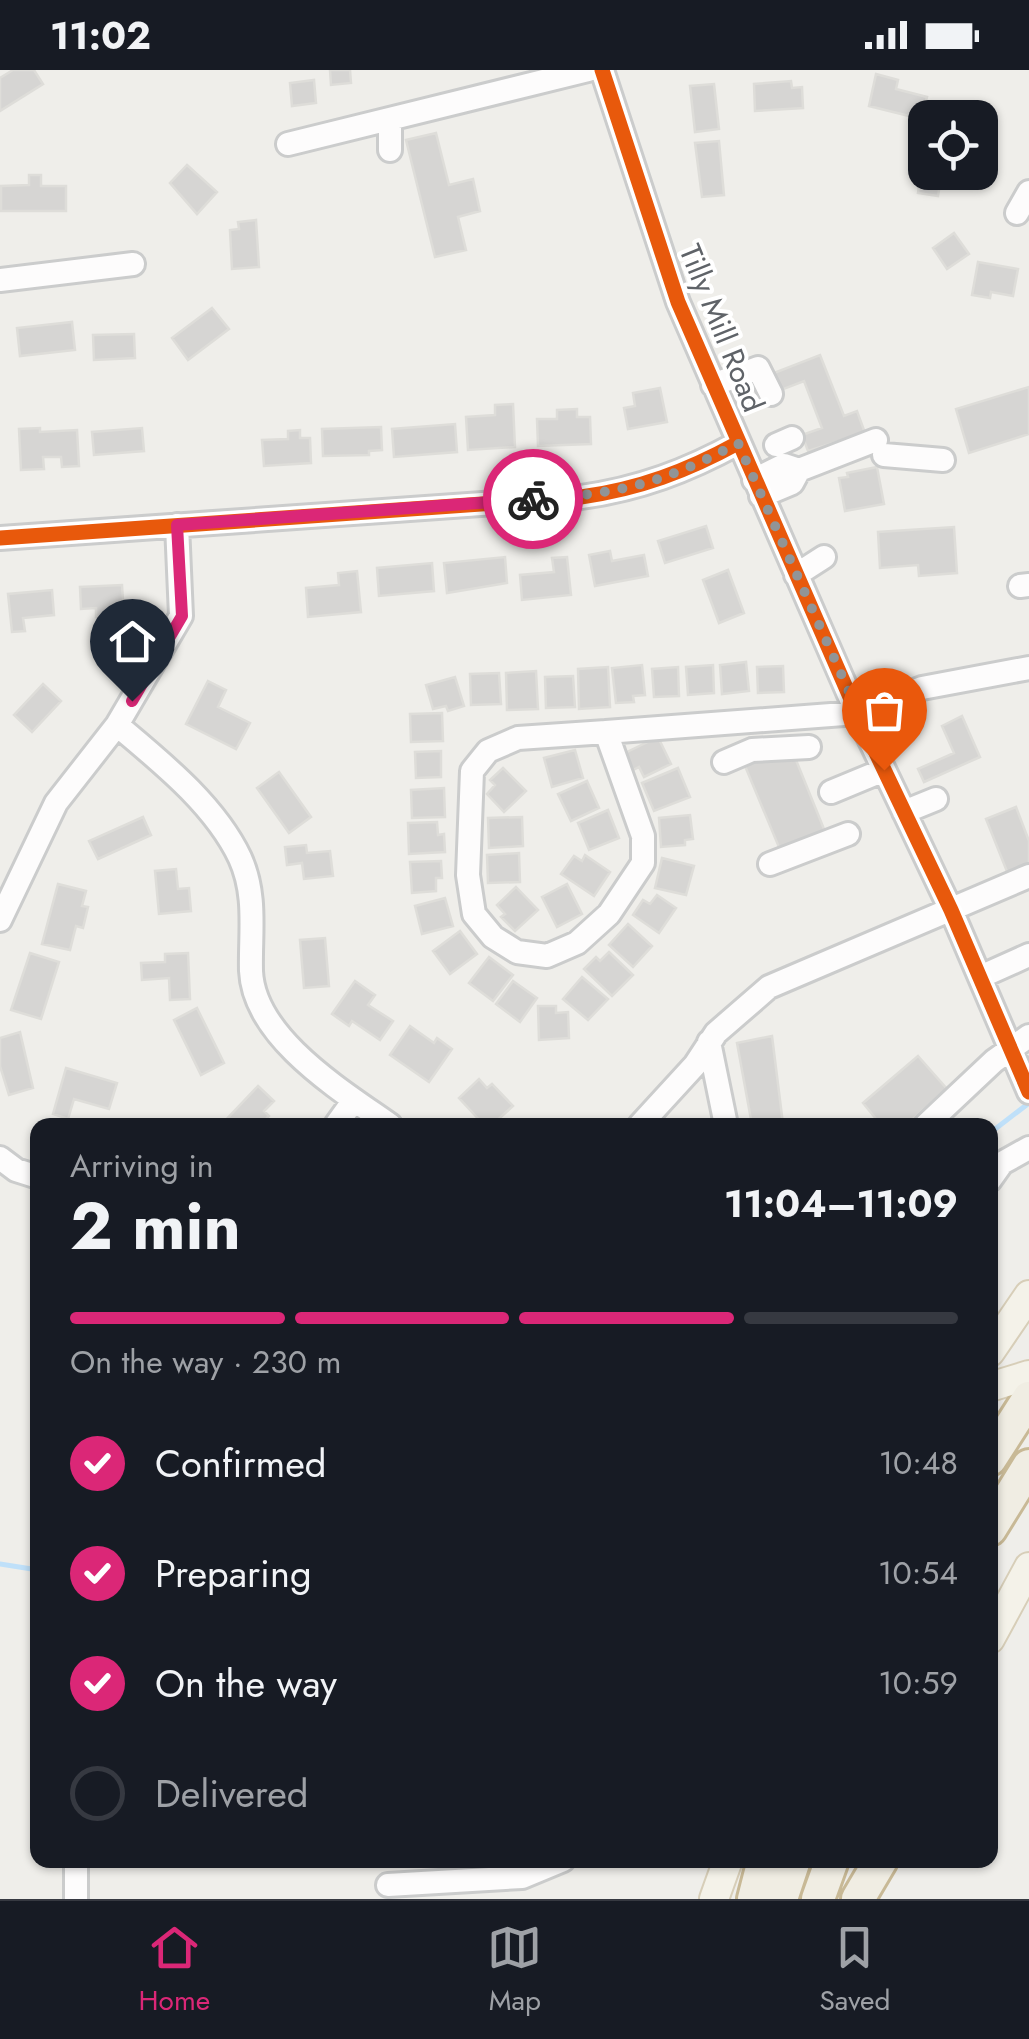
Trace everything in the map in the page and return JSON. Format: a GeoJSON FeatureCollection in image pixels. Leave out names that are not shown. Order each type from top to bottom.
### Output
{"type":"FeatureCollection","features":[{"type":"Feature","properties":{"kind":"highway"},"geometry":{"type":"LineString","coordinates":[[998,1446],[1029,1398]]}},
{"type":"Feature","properties":{"kind":"highway"},"geometry":{"type":"LineString","coordinates":[[998,1516],[1029,1466]]}},
{"type":"Feature","properties":{"kind":"highway"},"geometry":{"type":"LineString","coordinates":[[754,1899],[762,1868]]}},
{"type":"Feature","properties":{"kind":"highway"},"geometry":{"type":"LineString","coordinates":[[780,1899],[791,1868]]}},
{"type":"Feature","properties":{"kind":"highway"},"geometry":{"type":"LineString","coordinates":[[818,1899],[829,1868]]}},
{"type":"Feature","properties":{"kind":"highway"},"geometry":{"type":"LineString","coordinates":[[858,1899],[876,1868]]}},
{"type":"Feature","properties":{"kind":"main road"},"geometry":{"type":"LineString","coordinates":[[998,1339],[1029,1295]]}},
{"type":"Feature","properties":{"kind":"main road"},"geometry":{"type":"LineString","coordinates":[[998,1344],[1029,1331]]}},
{"type":"Feature","properties":{"kind":"main road"},"geometry":{"type":"LineString","coordinates":[[998,1385],[1029,1375]]}},
{"type":"Feature","properties":{"kind":"main road"},"geometry":{"type":"LineString","coordinates":[[998,1624],[1029,1567]]}},
{"type":"Feature","properties":{"kind":"main road"},"geometry":{"type":"LineString","coordinates":[[714,1899],[725,1868]]}},
{"type":"Feature","properties":{"kind":"main road"},"geometry":{"type":"LineString","coordinates":[[877,1899],[887,1868]]}},
{"type":"Feature","properties":{"kind":"street"},"geometry":{"type":"LineString","coordinates":[[288,144],[317,147],[390,119],[588,70]]}},
{"type":"Feature","properties":{"kind":"street","name":"Tilly Mill Road"},"geometry":{"type":"LineString","coordinates":[[602,70],[678,302],[857,713],[980,977],[1019,1042],[1026,1086]]}},
{"type":"Feature","properties":{"kind":"street"},"geometry":{"type":"LineString","coordinates":[[390,119],[390,150]]}},
{"type":"Feature","properties":{"kind":"street"},"geometry":{"type":"LineString","coordinates":[[1016,212],[1029,192]]}},
{"type":"Feature","properties":{"kind":"street"},"geometry":{"type":"LineString","coordinates":[[0,280],[133,264]]}},
{"type":"Feature","properties":{"kind":"street"},"geometry":{"type":"LineString","coordinates":[[713,385],[758,368],[772,394]]}},
{"type":"Feature","properties":{"kind":"street"},"geometry":{"type":"LineString","coordinates":[[0,538],[631,490],[691,468],[738,443]]}},
{"type":"Feature","properties":{"kind":"street"},"geometry":{"type":"LineString","coordinates":[[757,488],[792,483],[798,470],[880,448],[944,460]]}},
{"type":"Feature","properties":{"kind":"street"},"geometry":{"type":"LineString","coordinates":[[0,920],[56,803],[116,725],[182,616],[177,525]]}},
{"type":"Feature","properties":{"kind":"street"},"geometry":{"type":"LineString","coordinates":[[796,575],[824,557]]}},
{"type":"Feature","properties":{"kind":"street"},"geometry":{"type":"LineString","coordinates":[[606,732],[643,836],[643,863],[609,914],[576,942],[547,956],[517,952],[493,937],[474,914],[468,875],[472,771],[488,750],[518,738],[857,713],[922,688],[1029,668]]}},
{"type":"Feature","properties":{"kind":"street"},"geometry":{"type":"LineString","coordinates":[[116,725],[197,799],[225,831],[242,861],[250,890],[254,934],[251,974],[256,996],[287,1042],[324,1081],[380,1118]]}},
{"type":"Feature","properties":{"kind":"street"},"geometry":{"type":"LineString","coordinates":[[724,762],[752,750],[808,747]]}},
{"type":"Feature","properties":{"kind":"street"},"geometry":{"type":"LineString","coordinates":[[831,792],[884,770]]}},
{"type":"Feature","properties":{"kind":"street"},"geometry":{"type":"LineString","coordinates":[[904,812],[936,799]]}},
{"type":"Feature","properties":{"kind":"street"},"geometry":{"type":"LineString","coordinates":[[770,864],[848,834]]}},
{"type":"Feature","properties":{"kind":"street"},"geometry":{"type":"LineString","coordinates":[[646,1118],[695,1065],[710,1042],[769,987],[1029,876]]}},
{"type":"Feature","properties":{"kind":"street"},"geometry":{"type":"LineString","coordinates":[[980,977],[1029,955]]}},
{"type":"Feature","properties":{"kind":"street"},"geometry":{"type":"LineString","coordinates":[[710,1042],[725,1118]]}},
{"type":"Feature","properties":{"kind":"street"},"geometry":{"type":"LineString","coordinates":[[934,1118],[1019,1042]]}},
{"type":"Feature","properties":{"kind":"street"},"geometry":{"type":"LineString","coordinates":[[341,1118],[354,1100]]}},
{"type":"Feature","properties":{"kind":"street"},"geometry":{"type":"LineString","coordinates":[[998,1169],[1029,1148]]}},
{"type":"Feature","properties":{"kind":"street"},"geometry":{"type":"LineString","coordinates":[[0,1158],[16,1170],[30,1174]]}},
{"type":"Feature","properties":{"kind":"street"},"geometry":{"type":"LineString","coordinates":[[76,1868],[76,1899]]}},
{"type":"Feature","properties":{"kind":"street"},"geometry":{"type":"LineString","coordinates":[[388,1892],[522,1878],[545,1868]]}},
{"type":"Feature","properties":{"kind":"building"},"geometry":{"type":"Polygon","coordinates":[[[13,70],[34,70],[43,84],[0,111],[0,78],[13,70]]]}},
{"type":"Feature","properties":{"kind":"building"},"geometry":{"type":"Polygon","coordinates":[[[330,70],[350,70],[351,83],[331,85],[330,70]]]}},
{"type":"Feature","properties":{"kind":"building"},"geometry":{"type":"Polygon","coordinates":[[[876,74],[898,80],[896,89],[927,97],[908,100],[908,116],[869,106],[876,74]]]}},
{"type":"Feature","properties":{"kind":"building"},"geometry":{"type":"Polygon","coordinates":[[[314,80],[316,103],[292,106],[290,83],[314,80]]]}},
{"type":"Feature","properties":{"kind":"building"},"geometry":{"type":"Polygon","coordinates":[[[791,81],[792,88],[802,87],[803,108],[755,111],[754,84],[791,81]]]}},
{"type":"Feature","properties":{"kind":"building"},"geometry":{"type":"Polygon","coordinates":[[[714,84],[719,129],[695,132],[690,86],[714,84]]]}},
{"type":"Feature","properties":{"kind":"building"},"geometry":{"type":"Polygon","coordinates":[[[436,133],[449,185],[473,179],[480,211],[458,217],[466,250],[435,257],[406,140],[436,133]]]}},
{"type":"Feature","properties":{"kind":"building"},"geometry":{"type":"Polygon","coordinates":[[[719,141],[724,195],[702,197],[695,143],[719,141]]]}},
{"type":"Feature","properties":{"kind":"building"},"geometry":{"type":"Polygon","coordinates":[[[187,165],[217,192],[197,214],[170,183],[187,165]]]}},
{"type":"Feature","properties":{"kind":"building"},"geometry":{"type":"Polygon","coordinates":[[[29,175],[41,175],[41,186],[66,186],[66,211],[1,211],[1,186],[29,185],[29,175]]]}},
{"type":"Feature","properties":{"kind":"building"},"geometry":{"type":"Polygon","coordinates":[[[918,190],[939,190],[938,196],[918,190]]]}},
{"type":"Feature","properties":{"kind":"building"},"geometry":{"type":"Polygon","coordinates":[[[256,220],[259,267],[232,269],[230,230],[239,229],[238,222],[256,220]]]}},
{"type":"Feature","properties":{"kind":"building"},"geometry":{"type":"Polygon","coordinates":[[[954,233],[969,254],[947,269],[933,248],[954,233]]]}},
{"type":"Feature","properties":{"kind":"building"},"geometry":{"type":"Polygon","coordinates":[[[978,262],[1018,269],[1013,296],[991,292],[990,298],[972,295],[978,262]]]}},
{"type":"Feature","properties":{"kind":"building"},"geometry":{"type":"Polygon","coordinates":[[[212,308],[229,329],[188,360],[172,338],[212,308]]]}},
{"type":"Feature","properties":{"kind":"building"},"geometry":{"type":"Polygon","coordinates":[[[72,322],[75,350],[20,356],[17,328],[72,322]]]}},
{"type":"Feature","properties":{"kind":"building"},"geometry":{"type":"Polygon","coordinates":[[[134,334],[135,358],[94,360],[93,335],[134,334]]]}},
{"type":"Feature","properties":{"kind":"building"},"geometry":{"type":"Polygon","coordinates":[[[820,355],[844,416],[857,411],[865,433],[808,451],[802,435],[822,428],[804,381],[781,390],[774,373],[820,355]]]}},
{"type":"Feature","properties":{"kind":"building"},"geometry":{"type":"Polygon","coordinates":[[[1029,387],[1029,434],[969,453],[956,409],[1029,387]]]}},
{"type":"Feature","properties":{"kind":"building"},"geometry":{"type":"Polygon","coordinates":[[[660,388],[667,422],[628,429],[624,408],[635,406],[633,393],[660,388]]]}},
{"type":"Feature","properties":{"kind":"building"},"geometry":{"type":"Polygon","coordinates":[[[513,404],[515,447],[468,450],[466,417],[495,415],[495,405],[513,404]]]}},
{"type":"Feature","properties":{"kind":"building"},"geometry":{"type":"Polygon","coordinates":[[[577,409],[577,417],[590,417],[591,444],[538,446],[537,419],[557,419],[557,410],[577,409]]]}},
{"type":"Feature","properties":{"kind":"building"},"geometry":{"type":"Polygon","coordinates":[[[455,424],[457,452],[394,457],[392,429],[455,424]]]}},
{"type":"Feature","properties":{"kind":"building"},"geometry":{"type":"Polygon","coordinates":[[[381,427],[382,450],[369,451],[369,455],[323,456],[322,429],[381,427]]]}},
{"type":"Feature","properties":{"kind":"building"},"geometry":{"type":"Polygon","coordinates":[[[40,428],[40,432],[77,430],[79,466],[62,467],[61,457],[43,457],[44,469],[21,470],[19,429],[40,428]]]}},
{"type":"Feature","properties":{"kind":"building"},"geometry":{"type":"Polygon","coordinates":[[[142,428],[144,451],[94,455],[92,432],[142,428]]]}},
{"type":"Feature","properties":{"kind":"building"},"geometry":{"type":"Polygon","coordinates":[[[300,430],[300,438],[310,438],[311,463],[264,466],[262,440],[288,439],[288,431],[300,430]]]}},
{"type":"Feature","properties":{"kind":"building"},"geometry":{"type":"Polygon","coordinates":[[[877,467],[884,504],[845,511],[839,478],[877,467]]]}},
{"type":"Feature","properties":{"kind":"building"},"geometry":{"type":"Polygon","coordinates":[[[706,526],[713,548],[665,563],[658,541],[706,526]]]}},
{"type":"Feature","properties":{"kind":"building"},"geometry":{"type":"Polygon","coordinates":[[[954,527],[957,573],[919,576],[918,565],[880,568],[878,532],[954,527]]]}},
{"type":"Feature","properties":{"kind":"building"},"geometry":{"type":"Polygon","coordinates":[[[610,551],[612,561],[644,555],[648,576],[595,586],[589,555],[610,551]]]}},
{"type":"Feature","properties":{"kind":"building"},"geometry":{"type":"Polygon","coordinates":[[[505,557],[507,583],[447,593],[444,563],[505,557]]]}},
{"type":"Feature","properties":{"kind":"building"},"geometry":{"type":"Polygon","coordinates":[[[567,557],[571,595],[522,600],[520,575],[554,572],[552,558],[567,557]]]}},
{"type":"Feature","properties":{"kind":"building"},"geometry":{"type":"Polygon","coordinates":[[[432,563],[434,591],[379,596],[377,568],[432,563]]]}},
{"type":"Feature","properties":{"kind":"building"},"geometry":{"type":"Polygon","coordinates":[[[728,570],[744,613],[719,623],[703,580],[728,570]]]}},
{"type":"Feature","properties":{"kind":"building"},"geometry":{"type":"Polygon","coordinates":[[[357,571],[361,612],[308,617],[306,588],[339,585],[338,573],[357,571]]]}},
{"type":"Feature","properties":{"kind":"building"},"geometry":{"type":"Polygon","coordinates":[[[122,585],[124,616],[96,617],[96,608],[81,609],[80,587],[122,585]]]}},
{"type":"Feature","properties":{"kind":"building"},"geometry":{"type":"Polygon","coordinates":[[[52,590],[54,615],[23,618],[25,631],[12,632],[8,594],[52,590]]]}},
{"type":"Feature","properties":{"kind":"building"},"geometry":{"type":"Polygon","coordinates":[[[746,662],[749,691],[722,694],[720,665],[746,662]]]}},
{"type":"Feature","properties":{"kind":"building"},"geometry":{"type":"Polygon","coordinates":[[[642,665],[645,695],[633,696],[634,702],[616,703],[612,668],[642,665]]]}},
{"type":"Feature","properties":{"kind":"building"},"geometry":{"type":"Polygon","coordinates":[[[713,665],[714,693],[688,695],[686,667],[713,665]]]}},
{"type":"Feature","properties":{"kind":"building"},"geometry":{"type":"Polygon","coordinates":[[[783,666],[784,692],[758,693],[757,667],[783,666]]]}},
{"type":"Feature","properties":{"kind":"building"},"geometry":{"type":"Polygon","coordinates":[[[608,667],[610,707],[579,709],[578,669],[608,667]]]}},
{"type":"Feature","properties":{"kind":"building"},"geometry":{"type":"Polygon","coordinates":[[[678,667],[679,696],[654,697],[652,669],[678,667]]]}},
{"type":"Feature","properties":{"kind":"building"},"geometry":{"type":"Polygon","coordinates":[[[536,671],[538,709],[507,710],[506,673],[536,671]]]}},
{"type":"Feature","properties":{"kind":"building"},"geometry":{"type":"Polygon","coordinates":[[[499,673],[501,704],[471,705],[470,674],[499,673]]]}},
{"type":"Feature","properties":{"kind":"building"},"geometry":{"type":"Polygon","coordinates":[[[573,676],[575,707],[546,708],[545,677],[573,676]]]}},
{"type":"Feature","properties":{"kind":"building"},"geometry":{"type":"Polygon","coordinates":[[[455,677],[464,706],[448,711],[446,706],[433,709],[426,685],[455,677]]]}},
{"type":"Feature","properties":{"kind":"building"},"geometry":{"type":"Polygon","coordinates":[[[208,681],[226,690],[218,707],[250,723],[236,749],[186,724],[208,681]]]}},
{"type":"Feature","properties":{"kind":"building"},"geometry":{"type":"Polygon","coordinates":[[[43,684],[61,701],[32,732],[14,715],[43,684]]]}},
{"type":"Feature","properties":{"kind":"building"},"geometry":{"type":"Polygon","coordinates":[[[442,713],[443,741],[411,742],[410,714],[442,713]]]}},
{"type":"Feature","properties":{"kind":"building"},"geometry":{"type":"Polygon","coordinates":[[[962,716],[980,757],[924,782],[918,769],[954,753],[942,726],[962,716]]]}},
{"type":"Feature","properties":{"kind":"building"},"geometry":{"type":"Polygon","coordinates":[[[658,737],[671,764],[644,777],[639,767],[633,770],[625,753],[658,737]]]}},
{"type":"Feature","properties":{"kind":"building"},"geometry":{"type":"Polygon","coordinates":[[[575,750],[583,778],[552,787],[544,758],[575,750]]]}},
{"type":"Feature","properties":{"kind":"building"},"geometry":{"type":"Polygon","coordinates":[[[441,751],[441,777],[416,778],[415,752],[441,751]]]}},
{"type":"Feature","properties":{"kind":"building"},"geometry":{"type":"Polygon","coordinates":[[[794,755],[826,834],[781,852],[745,766],[766,757],[794,755]]]}},
{"type":"Feature","properties":{"kind":"building"},"geometry":{"type":"Polygon","coordinates":[[[503,768],[526,791],[504,812],[487,794],[495,785],[490,780],[503,768]]]}},
{"type":"Feature","properties":{"kind":"building"},"geometry":{"type":"Polygon","coordinates":[[[678,768],[690,797],[654,811],[642,783],[678,768]]]}},
{"type":"Feature","properties":{"kind":"building"},"geometry":{"type":"Polygon","coordinates":[[[279,772],[311,817],[289,833],[257,788],[279,772]]]}},
{"type":"Feature","properties":{"kind":"building"},"geometry":{"type":"Polygon","coordinates":[[[587,781],[599,808],[571,821],[558,794],[587,781]]]}},
{"type":"Feature","properties":{"kind":"building"},"geometry":{"type":"Polygon","coordinates":[[[444,788],[445,817],[412,818],[411,790],[444,788]]]}},
{"type":"Feature","properties":{"kind":"building"},"geometry":{"type":"Polygon","coordinates":[[[1016,807],[1029,841],[1029,866],[1008,874],[986,819],[1016,807]]]}},
{"type":"Feature","properties":{"kind":"building"},"geometry":{"type":"Polygon","coordinates":[[[608,810],[619,838],[589,850],[578,823],[608,810]]]}},
{"type":"Feature","properties":{"kind":"building"},"geometry":{"type":"Polygon","coordinates":[[[690,815],[693,839],[685,840],[685,845],[661,847],[659,818],[690,815]]]}},
{"type":"Feature","properties":{"kind":"building"},"geometry":{"type":"Polygon","coordinates":[[[143,817],[151,835],[98,859],[89,841],[143,817]]]}},
{"type":"Feature","properties":{"kind":"building"},"geometry":{"type":"Polygon","coordinates":[[[522,817],[523,846],[489,848],[488,818],[522,817]]]}},
{"type":"Feature","properties":{"kind":"building"},"geometry":{"type":"Polygon","coordinates":[[[437,822],[438,835],[444,834],[445,852],[409,854],[408,823],[437,822]]]}},
{"type":"Feature","properties":{"kind":"building"},"geometry":{"type":"Polygon","coordinates":[[[306,845],[307,853],[330,851],[333,876],[304,879],[302,863],[287,865],[285,847],[306,845]]]}},
{"type":"Feature","properties":{"kind":"building"},"geometry":{"type":"Polygon","coordinates":[[[519,853],[520,882],[488,883],[487,855],[519,853]]]}},
{"type":"Feature","properties":{"kind":"building"},"geometry":{"type":"Polygon","coordinates":[[[585,855],[610,872],[594,896],[561,874],[574,856],[582,861],[585,855]]]}},
{"type":"Feature","properties":{"kind":"building"},"geometry":{"type":"Polygon","coordinates":[[[662,858],[694,866],[686,895],[655,888],[662,858]]]}},
{"type":"Feature","properties":{"kind":"building"},"geometry":{"type":"Polygon","coordinates":[[[441,861],[442,878],[436,878],[436,891],[412,893],[410,862],[441,861]]]}},
{"type":"Feature","properties":{"kind":"building"},"geometry":{"type":"Polygon","coordinates":[[[176,869],[178,889],[189,888],[191,911],[159,914],[155,871],[176,869]]]}},
{"type":"Feature","properties":{"kind":"building"},"geometry":{"type":"Polygon","coordinates":[[[58,884],[86,891],[82,906],[88,907],[83,928],[76,926],[70,950],[42,944],[58,884]]]}},
{"type":"Feature","properties":{"kind":"building"},"geometry":{"type":"Polygon","coordinates":[[[567,884],[582,914],[557,927],[542,897],[567,884]]]}},
{"type":"Feature","properties":{"kind":"building"},"geometry":{"type":"Polygon","coordinates":[[[516,887],[538,910],[515,931],[501,917],[505,914],[497,905],[516,887]]]}},
{"type":"Feature","properties":{"kind":"building"},"geometry":{"type":"Polygon","coordinates":[[[657,895],[676,908],[659,933],[633,915],[643,900],[650,904],[657,895]]]}},
{"type":"Feature","properties":{"kind":"building"},"geometry":{"type":"Polygon","coordinates":[[[445,898],[453,926],[422,934],[415,906],[445,898]]]}},
{"type":"Feature","properties":{"kind":"building"},"geometry":{"type":"Polygon","coordinates":[[[628,924],[652,946],[633,967],[609,945],[628,924]]]}},
{"type":"Feature","properties":{"kind":"building"},"geometry":{"type":"Polygon","coordinates":[[[460,931],[477,954],[450,974],[433,951],[460,931]]]}},
{"type":"Feature","properties":{"kind":"building"},"geometry":{"type":"Polygon","coordinates":[[[325,938],[329,986],[304,988],[300,940],[325,938]]]}},
{"type":"Feature","properties":{"kind":"building"},"geometry":{"type":"Polygon","coordinates":[[[609,952],[633,975],[612,996],[584,969],[596,957],[600,961],[609,952]]]}},
{"type":"Feature","properties":{"kind":"building"},"geometry":{"type":"Polygon","coordinates":[[[30,953],[59,962],[41,1019],[11,1010],[30,953]]]}},
{"type":"Feature","properties":{"kind":"building"},"geometry":{"type":"Polygon","coordinates":[[[188,953],[190,999],[170,1000],[169,978],[142,980],[141,963],[165,962],[165,954],[188,953]]]}},
{"type":"Feature","properties":{"kind":"building"},"geometry":{"type":"Polygon","coordinates":[[[489,957],[513,975],[493,1001],[469,983],[489,957]]]}},
{"type":"Feature","properties":{"kind":"building"},"geometry":{"type":"Polygon","coordinates":[[[582,977],[608,999],[588,1020],[563,999],[582,977]]]}},
{"type":"Feature","properties":{"kind":"building"},"geometry":{"type":"Polygon","coordinates":[[[355,981],[375,995],[368,1005],[393,1021],[380,1040],[352,1021],[349,1026],[332,1014],[355,981]]]}},
{"type":"Feature","properties":{"kind":"building"},"geometry":{"type":"Polygon","coordinates":[[[513,981],[537,998],[520,1022],[496,1004],[513,981]]]}},
{"type":"Feature","properties":{"kind":"building"},"geometry":{"type":"Polygon","coordinates":[[[538,1006],[556,1006],[556,1013],[568,1012],[569,1038],[539,1040],[538,1006]]]}},
{"type":"Feature","properties":{"kind":"building"},"geometry":{"type":"Polygon","coordinates":[[[197,1008],[224,1063],[201,1075],[174,1020],[197,1008]]]}},
{"type":"Feature","properties":{"kind":"building"},"geometry":{"type":"Polygon","coordinates":[[[410,1026],[434,1043],[437,1038],[452,1049],[429,1082],[390,1055],[410,1026]]]}},
{"type":"Feature","properties":{"kind":"building"},"geometry":{"type":"Polygon","coordinates":[[[20,1032],[33,1088],[9,1095],[0,1066],[0,1038],[20,1032]]]}},
{"type":"Feature","properties":{"kind":"building"},"geometry":{"type":"Polygon","coordinates":[[[772,1036],[782,1118],[751,1118],[737,1043],[772,1036]]]}},
{"type":"Feature","properties":{"kind":"building"},"geometry":{"type":"Polygon","coordinates":[[[918,1056],[947,1089],[914,1118],[875,1118],[863,1103],[918,1056]]]}},
{"type":"Feature","properties":{"kind":"building"},"geometry":{"type":"Polygon","coordinates":[[[66,1068],[117,1083],[109,1109],[74,1099],[68,1118],[53,1114],[66,1068]]]}},
{"type":"Feature","properties":{"kind":"building"},"geometry":{"type":"Polygon","coordinates":[[[479,1079],[487,1088],[492,1084],[513,1106],[500,1118],[478,1118],[459,1098],[479,1079]]]}},
{"type":"Feature","properties":{"kind":"building"},"geometry":{"type":"Polygon","coordinates":[[[258,1086],[274,1101],[264,1111],[267,1118],[228,1118],[258,1086]]]}},
{"type":"Feature","properties":{"kind":"waterway"},"geometry":{"type":"LineString","coordinates":[[998,1127],[1029,1103]]}},
{"type":"Feature","properties":{"kind":"waterway"},"geometry":{"type":"LineString","coordinates":[[0,1564],[30,1569]]}},
{"type":"Feature","properties":{"kind":"cycle path"},"geometry":{"type":"LineString","coordinates":[[602,70],[678,302],[857,713],[951,910],[1029,1092]]}},
{"type":"Feature","properties":{"kind":"cycle path"},"geometry":{"type":"LineString","coordinates":[[0,538],[581,497],[662,478],[738,443]]}},
{"type":"Feature","properties":{"kind":"way so far"},"geometry":{"type":"LineString","coordinates":[[533,499],[631,490],[691,468],[738,443],[884,770]]}},
{"type":"Feature","properties":{"kind":"route"},"geometry":{"type":"LineString","coordinates":[[132,701],[182,616],[177,525],[533,499]]}}]}
